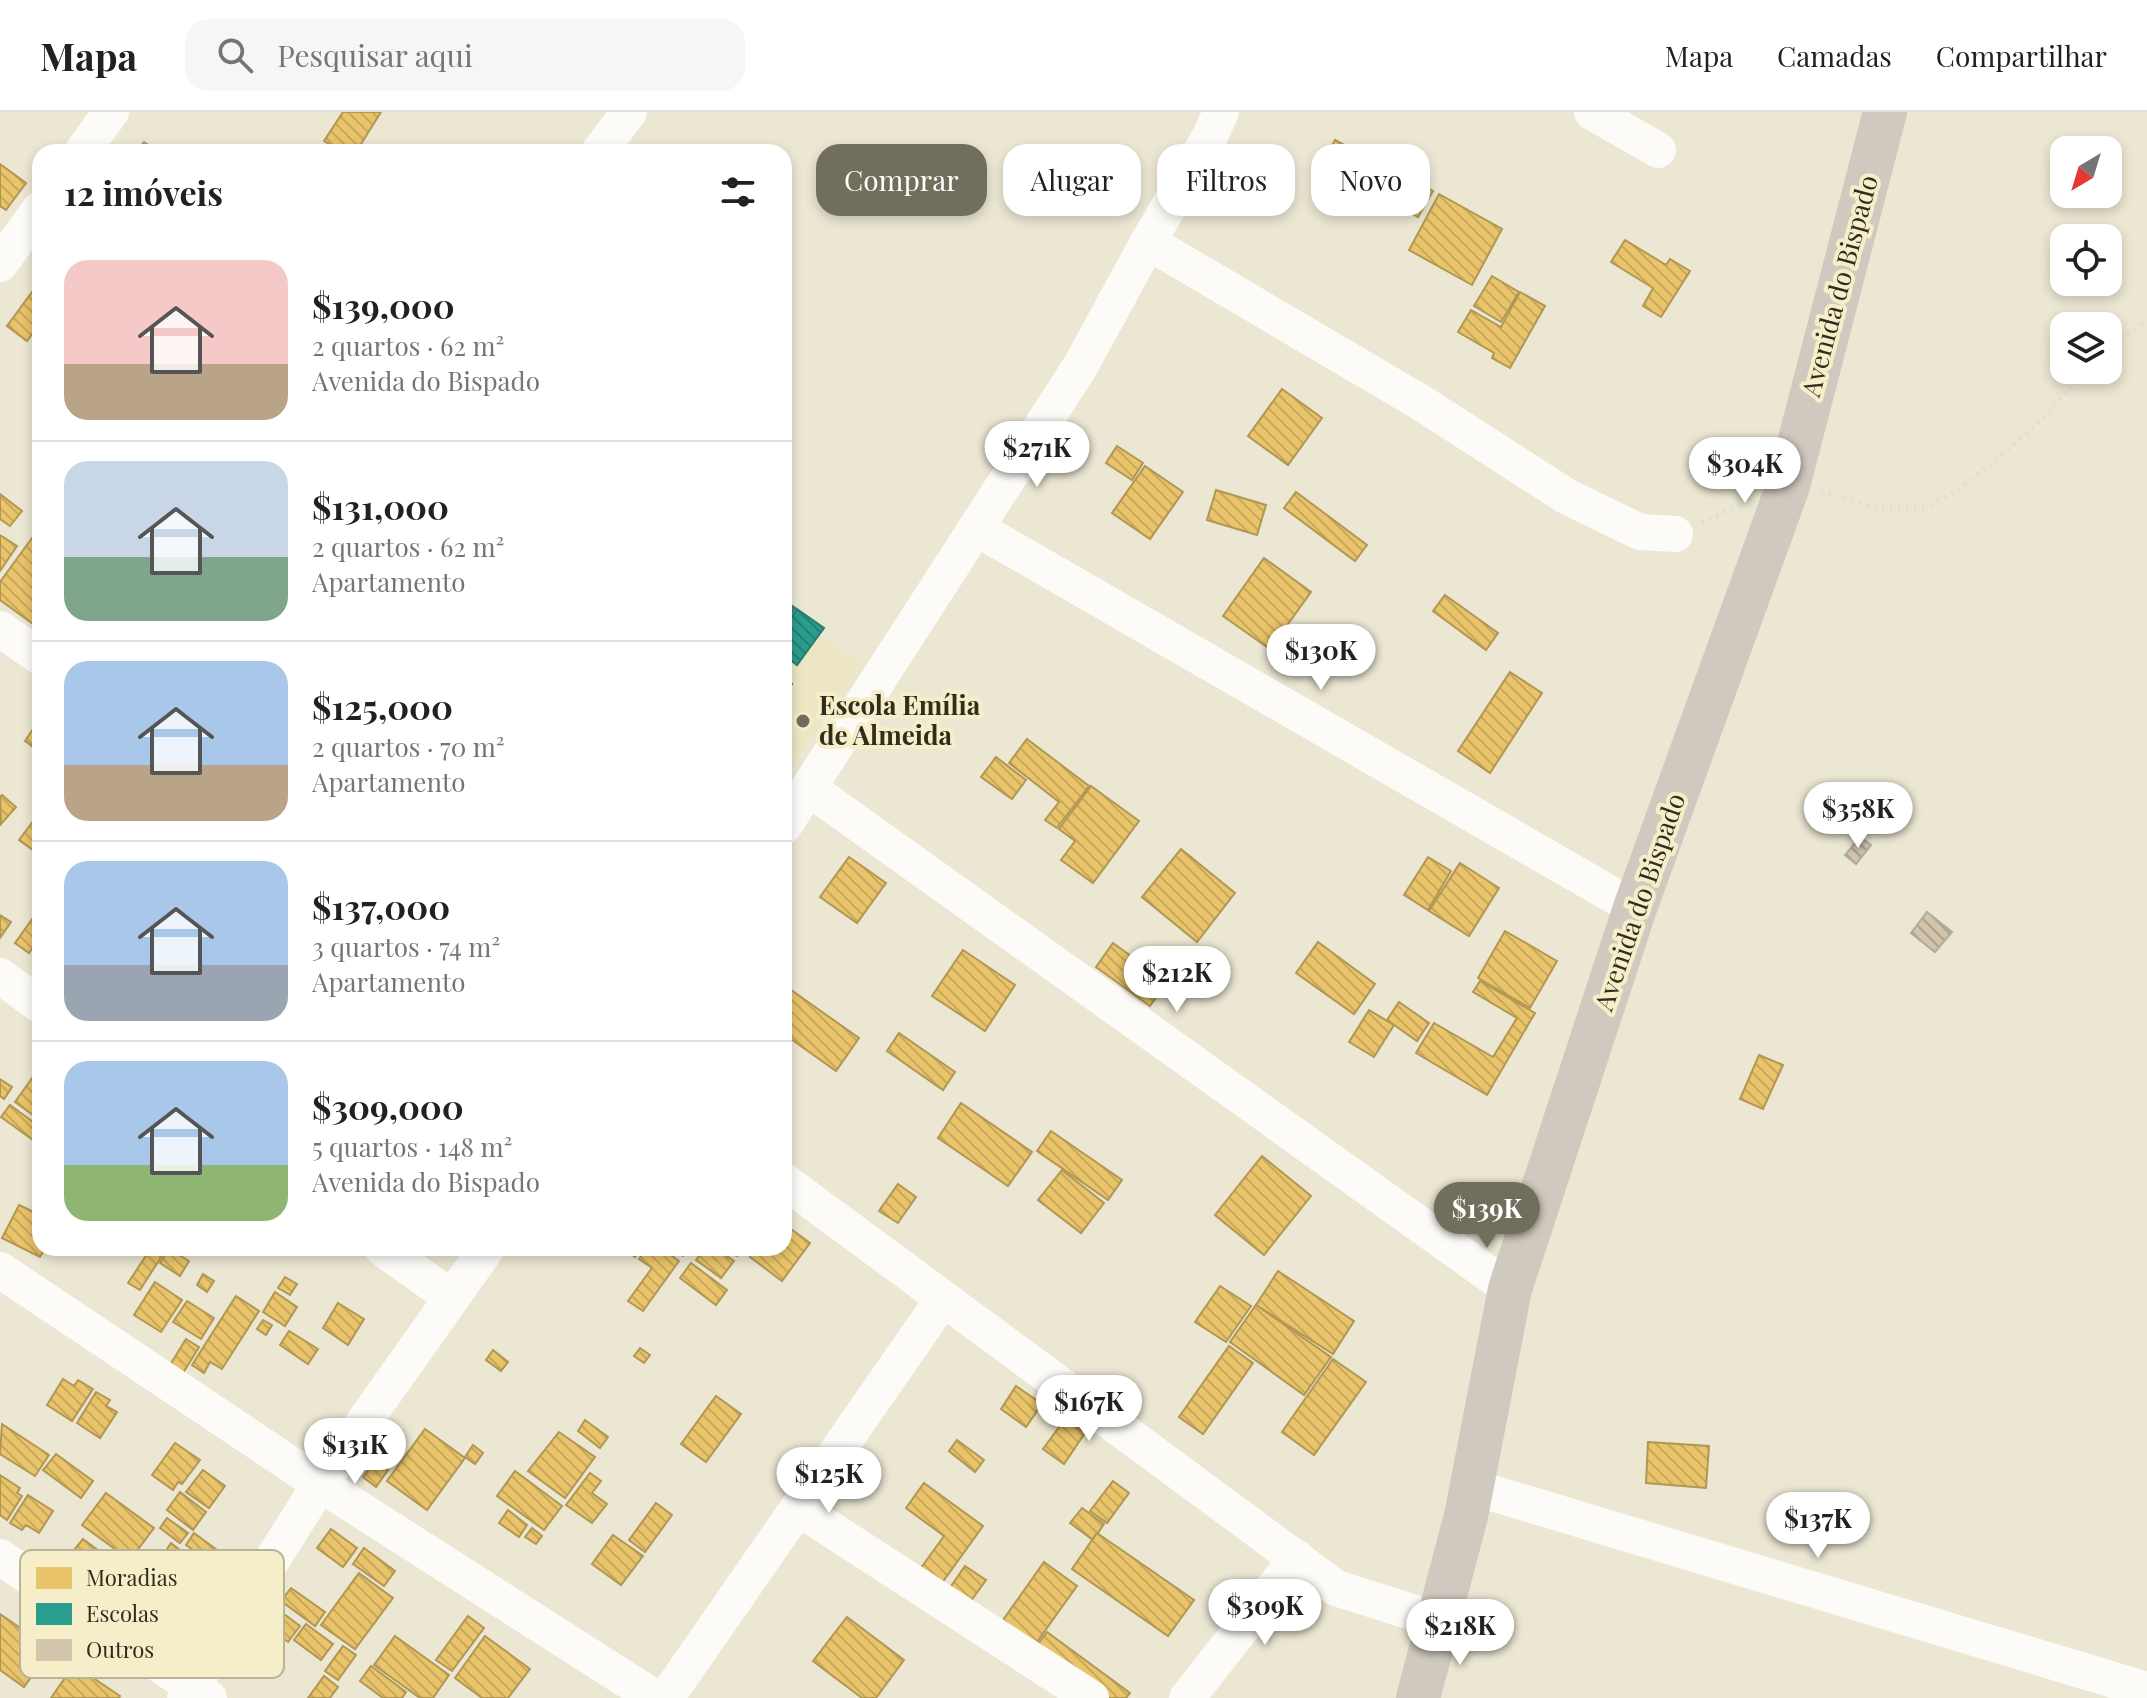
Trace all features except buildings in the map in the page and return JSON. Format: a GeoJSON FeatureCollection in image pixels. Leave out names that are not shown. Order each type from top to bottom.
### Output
{"type":"FeatureCollection","features":[{"type":"Feature","properties":{"kind":"main road","name":"Avenida do Bispado"},"geometry":{"type":"LineString","coordinates":[[1418,1698],[1472,1487],[1510,1289],[1635,908],[1788,486],[1885,112]]}},
{"type":"Feature","properties":{"kind":"street"},"geometry":{"type":"LineString","coordinates":[[88,144],[111,112]]}},
{"type":"Feature","properties":{"kind":"street"},"geometry":{"type":"LineString","coordinates":[[605,144],[629,112]]}},
{"type":"Feature","properties":{"kind":"street"},"geometry":{"type":"LineString","coordinates":[[792,815],[1081,365],[1221,112]]}},
{"type":"Feature","properties":{"kind":"street"},"geometry":{"type":"LineString","coordinates":[[1592,112],[1658,150]]}},
{"type":"Feature","properties":{"kind":"street"},"geometry":{"type":"LineString","coordinates":[[0,264],[32,220]]}},
{"type":"Feature","properties":{"kind":"street"},"geometry":{"type":"LineString","coordinates":[[1148,242],[1420,402],[1566,496],[1640,532],[1675,534]]}},
{"type":"Feature","properties":{"kind":"street"},"geometry":{"type":"LineString","coordinates":[[976,528],[1635,908]]}},
{"type":"Feature","properties":{"kind":"street"},"geometry":{"type":"LineString","coordinates":[[0,629],[32,651]]}},
{"type":"Feature","properties":{"kind":"street"},"geometry":{"type":"LineString","coordinates":[[810,789],[1510,1289]]}},
{"type":"Feature","properties":{"kind":"street"},"geometry":{"type":"LineString","coordinates":[[0,976],[32,999]]}},
{"type":"Feature","properties":{"kind":"street"},"geometry":{"type":"LineString","coordinates":[[792,1187],[1336,1588],[1437,1620]]}},
{"type":"Feature","properties":{"kind":"street"},"geometry":{"type":"LineString","coordinates":[[393,1256],[452,1298]]}},
{"type":"Feature","properties":{"kind":"street"},"geometry":{"type":"LineString","coordinates":[[281,1550],[320,1484],[481,1256]]}},
{"type":"Feature","properties":{"kind":"street"},"geometry":{"type":"LineString","coordinates":[[0,1270],[320,1484],[655,1698]]}},
{"type":"Feature","properties":{"kind":"street"},"geometry":{"type":"LineString","coordinates":[[666,1698],[943,1299]]}},
{"type":"Feature","properties":{"kind":"street"},"geometry":{"type":"LineString","coordinates":[[1472,1487],[2147,1690]]}},
{"type":"Feature","properties":{"kind":"street"},"geometry":{"type":"LineString","coordinates":[[798,1508],[1091,1698]]}},
{"type":"Feature","properties":{"kind":"street"},"geometry":{"type":"LineString","coordinates":[[0,1557],[20,1571]]}},
{"type":"Feature","properties":{"kind":"street"},"geometry":{"type":"LineString","coordinates":[[1187,1698],[1297,1558]]}},
{"type":"Feature","properties":{"kind":"street"},"geometry":{"type":"LineString","coordinates":[[172,1678],[195,1694]]}},
{"type":"Feature","properties":{"kind":"path"},"geometry":{"type":"LineString","coordinates":[[2122,338],[2147,321]]}},
{"type":"Feature","properties":{"kind":"path"},"geometry":{"type":"LineString","coordinates":[[1675,534],[1711,520],[1763,492],[1788,486],[1814,488],[1879,509],[1926,507],[1960,489],[2020,439],[2074,384]]}},
{"type":"Feature","properties":{"kind":"shaded area","name":"Escola Emília de Almeida"},"geometry":{"type":"Polygon","coordinates":[[[792,617],[861,664],[792,766],[792,617]]]}},
{"type":"Feature","properties":{"kind":"place","name":"Escola Emília de Almeida"},"geometry":{"type":"Point","coordinates":[803,721]}}]}
